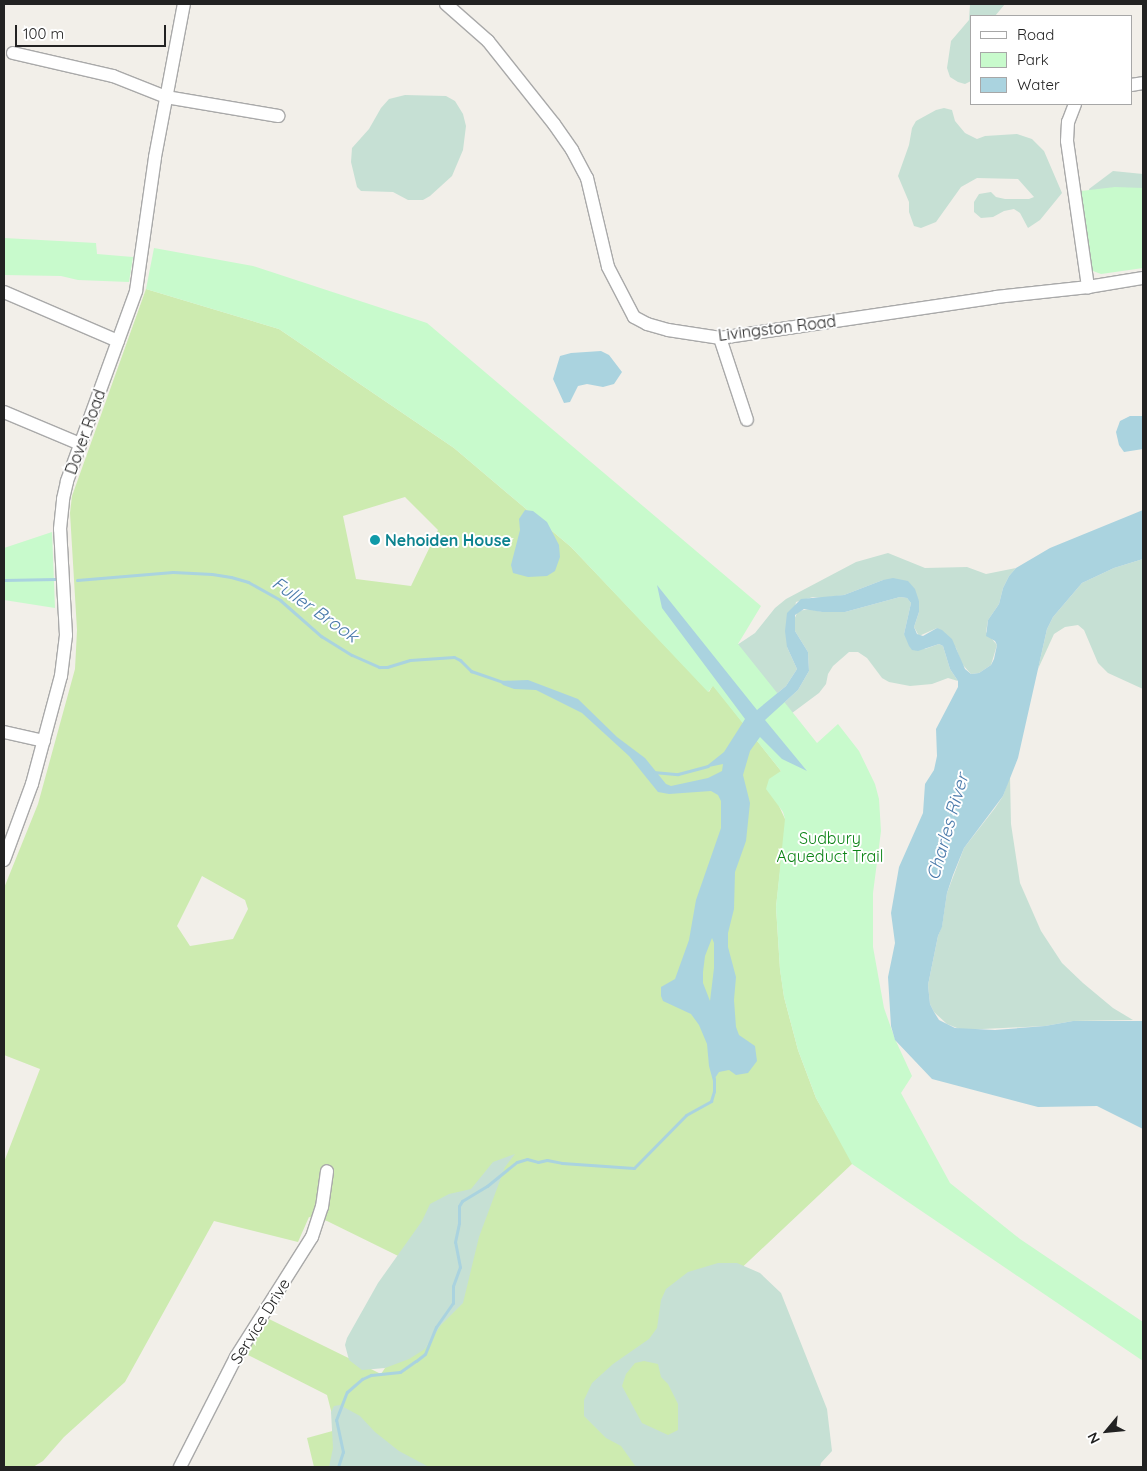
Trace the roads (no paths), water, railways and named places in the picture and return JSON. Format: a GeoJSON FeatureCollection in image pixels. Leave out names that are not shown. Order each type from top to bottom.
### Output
{"type":"FeatureCollection","features":[{"type":"Feature","properties":{"kind":"street","name":"Dover Road"},"geometry":{"type":"LineString","coordinates":[[4,860],[27,799],[61,676],[65,645],[61,508],[67,481],[133,302],[155,157],[184,4]]}},
{"type":"Feature","properties":{"kind":"street","name":"Livingston Road"},"geometry":{"type":"LineString","coordinates":[[446,4],[488,42],[554,124],[572,150],[587,178],[608,268],[634,317],[668,330],[720,338],[996,297],[1088,287],[1143,278]]}},
{"type":"Feature","properties":{"kind":"street"},"geometry":{"type":"LineString","coordinates":[[13,52],[114,76],[166,96],[278,116]]}},
{"type":"Feature","properties":{"kind":"street"},"geometry":{"type":"LineString","coordinates":[[1075,105],[1068,122],[1067,141],[1088,287]]}},
{"type":"Feature","properties":{"kind":"street"},"geometry":{"type":"LineString","coordinates":[[4,292],[118,341]]}},
{"type":"Feature","properties":{"kind":"street"},"geometry":{"type":"LineString","coordinates":[[720,338],[747,420]]}},
{"type":"Feature","properties":{"kind":"street"},"geometry":{"type":"LineString","coordinates":[[4,412],[80,444]]}},
{"type":"Feature","properties":{"kind":"street"},"geometry":{"type":"LineString","coordinates":[[4,732],[44,741]]}},
{"type":"Feature","properties":{"kind":"street","name":"Service Drive"},"geometry":{"type":"LineString","coordinates":[[180,1467],[236,1357],[315,1232],[322,1207],[327,1172]]}},
{"type":"Feature","properties":{"kind":"water"},"geometry":{"type":"Polygon","coordinates":[[[601,351],[609,355],[622,372],[614,384],[603,387],[587,384],[578,386],[570,402],[564,403],[553,379],[560,356],[571,353],[601,351]]]}},
{"type":"Feature","properties":{"kind":"water"},"geometry":{"type":"Polygon","coordinates":[[[1130,416],[1143,416],[1143,449],[1124,452],[1119,445],[1116,432],[1120,421],[1130,416]]]}},
{"type":"Feature","properties":{"kind":"water"},"geometry":{"type":"Polygon","coordinates":[[[525,510],[533,511],[547,522],[559,545],[560,557],[555,571],[547,576],[528,577],[513,573],[511,565],[520,530],[519,519],[525,510]]]}},
{"type":"Feature","properties":{"kind":"water","name":"Charles River"},"geometry":{"type":"Polygon","coordinates":[[[1143,510],[1143,559],[1114,568],[1082,583],[1053,617],[1047,629],[1018,758],[1003,796],[964,848],[947,893],[942,927],[938,936],[928,985],[930,1004],[939,1020],[955,1028],[995,1030],[1045,1026],[1073,1021],[1143,1021],[1143,1129],[1097,1106],[1038,1107],[932,1079],[895,1040],[891,1026],[888,977],[895,943],[891,913],[899,867],[923,813],[925,784],[934,770],[937,756],[936,729],[958,687],[958,681],[950,669],[943,646],[939,644],[918,651],[912,650],[909,646],[904,634],[911,603],[907,598],[900,597],[845,612],[822,612],[804,609],[795,615],[795,631],[808,652],[809,671],[798,690],[765,720],[807,771],[782,759],[760,737],[750,751],[743,775],[750,803],[746,841],[735,872],[734,909],[728,933],[728,947],[736,977],[734,1000],[736,1027],[739,1035],[755,1046],[757,1061],[748,1073],[736,1075],[729,1070],[719,1072],[713,1081],[709,1066],[707,1044],[699,1025],[691,1014],[663,1001],[661,987],[675,979],[689,940],[696,900],[721,828],[721,801],[718,795],[711,791],[669,794],[658,792],[629,756],[582,713],[536,690],[514,689],[503,685],[499,681],[528,680],[578,699],[617,737],[645,758],[666,784],[671,786],[708,778],[722,771],[723,764],[704,768],[724,752],[745,719],[662,608],[657,585],[757,710],[786,686],[797,669],[787,647],[785,631],[787,613],[801,599],[844,595],[893,578],[908,581],[915,589],[919,601],[919,612],[914,627],[917,634],[923,636],[937,628],[942,630],[952,639],[965,669],[971,674],[979,673],[991,665],[994,659],[997,645],[995,641],[986,636],[988,620],[999,604],[1003,588],[1009,576],[1016,568],[1050,548],[1143,510]],[[712,938],[705,956],[703,972],[703,983],[710,1001],[714,968],[714,943],[712,938]]]}},
{"type":"Feature","properties":{"kind":"waterway","name":"Fuller Brook"},"geometry":{"type":"LineString","coordinates":[[77,580],[173,572],[231,577],[248,582],[280,600],[321,636],[352,655],[379,667],[387,667],[410,660],[454,657],[471,671],[503,682]]}},
{"type":"Feature","properties":{"kind":"waterway","name":"Fuller Brook"},"geometry":{"type":"LineString","coordinates":[[4,580],[55,579]]}},
{"type":"Feature","properties":{"kind":"waterway","name":"Fuller Brook"},"geometry":{"type":"LineString","coordinates":[[653,772],[678,774],[708,766]]}},
{"type":"Feature","properties":{"kind":"waterway"},"geometry":{"type":"LineString","coordinates":[[338,1467],[343,1452],[336,1420],[347,1392],[362,1379],[371,1375],[400,1372],[425,1354],[436,1327],[453,1303],[453,1286],[460,1267],[455,1242],[459,1223],[459,1206],[462,1201],[487,1186],[517,1162],[527,1159],[538,1162],[547,1160],[562,1163],[634,1168],[686,1115],[711,1101],[714,1091],[714,1078]]}},
{"type":"Feature","properties":{"kind":"place","name":"Nehoiden House"},"geometry":{"type":"Point","coordinates":[375,540]}},
{"type":"Feature","properties":{"kind":"park label","name":"Sudbury Aqueduct Trail"},"geometry":{"type":"Point","coordinates":[830,847]}}]}
